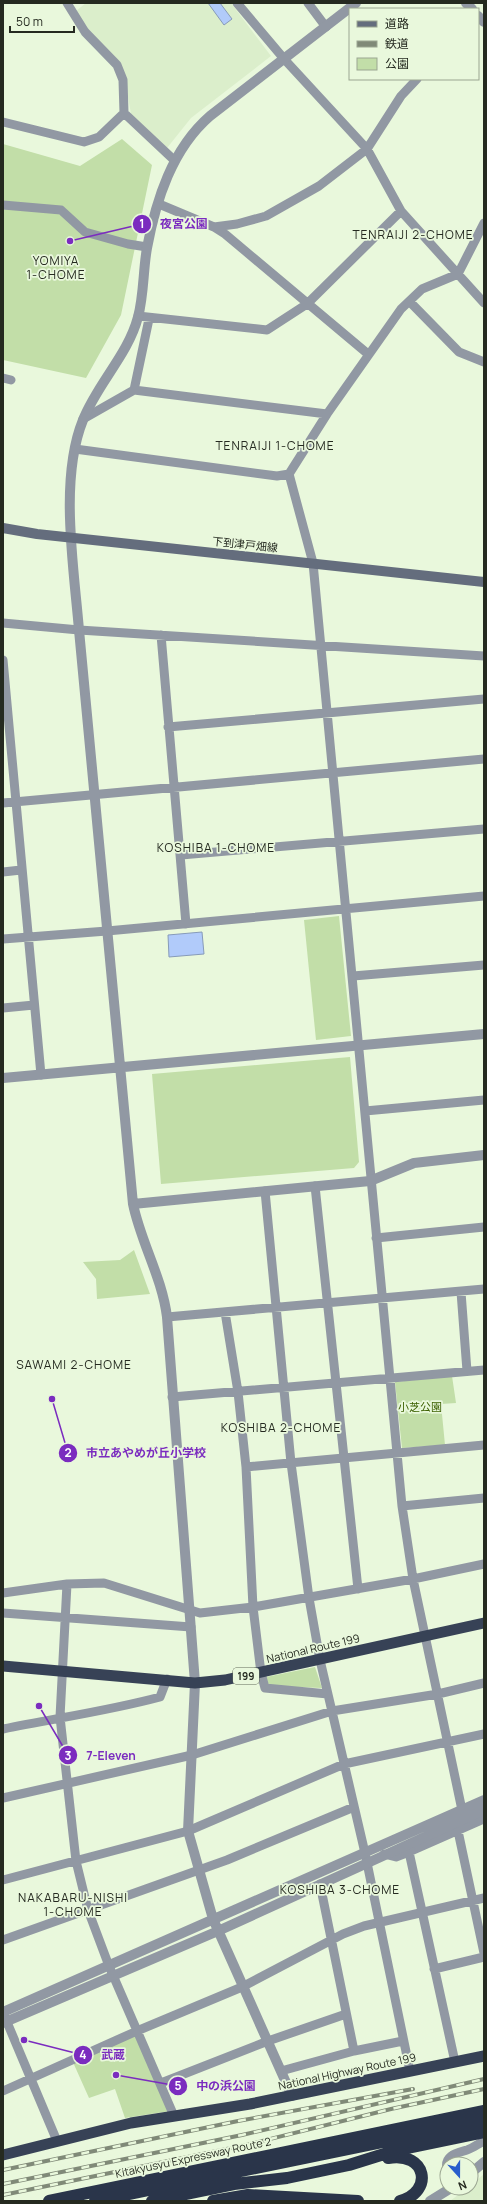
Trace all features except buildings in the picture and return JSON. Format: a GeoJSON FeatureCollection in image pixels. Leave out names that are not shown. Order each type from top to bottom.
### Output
{"type":"FeatureCollection","features":[{"type":"Feature","properties":{"kind":"highway","name":"National Route 199"},"geometry":{"type":"LineString","coordinates":[[3,1666],[61,1669],[195,1683],[225,1680],[261,1673],[484,1623]]}},
{"type":"Feature","properties":{"kind":"highway","name":"National Highway Route 199"},"geometry":{"type":"LineString","coordinates":[[3,2155],[110,2127],[292,2096],[484,2056]]}},
{"type":"Feature","properties":{"kind":"highway"},"geometry":{"type":"LineString","coordinates":[[342,2140],[484,2103]]}},
{"type":"Feature","properties":{"kind":"highway"},"geometry":{"type":"LineString","coordinates":[[342,2140],[484,2111]]}},
{"type":"Feature","properties":{"kind":"highway"},"geometry":{"type":"LineString","coordinates":[[95,2201],[484,2121]]}},
{"type":"Feature","properties":{"kind":"highway"},"geometry":{"type":"LineString","coordinates":[[349,2166],[397,2150],[484,2132]]}},
{"type":"Feature","properties":{"kind":"highway","name":"Kitakyusyu Expressway Route 2"},"geometry":{"type":"LineString","coordinates":[[49,2201],[342,2140]]}},
{"type":"Feature","properties":{"kind":"highway"},"geometry":{"type":"LineString","coordinates":[[152,2201],[234,2184],[287,2178],[393,2157],[402,2157],[414,2161],[421,2170],[421,2182],[415,2193],[400,2201]]}},
{"type":"Feature","properties":{"kind":"highway"},"geometry":{"type":"LineString","coordinates":[[214,2201],[248,2195],[358,2201]]}},
{"type":"Feature","properties":{"kind":"main road","name":"下到津戸畑線"},"geometry":{"type":"LineString","coordinates":[[3,528],[37,534],[484,582]]}},
{"type":"Feature","properties":{"kind":"street"},"geometry":{"type":"LineString","coordinates":[[67,3],[85,32],[117,65],[123,80],[124,113],[174,160]]}},
{"type":"Feature","properties":{"kind":"street"},"geometry":{"type":"LineString","coordinates":[[237,3],[285,60],[367,149],[402,211],[484,303]]}},
{"type":"Feature","properties":{"kind":"street"},"geometry":{"type":"LineString","coordinates":[[308,3],[326,27]]}},
{"type":"Feature","properties":{"kind":"street"},"geometry":{"type":"LineString","coordinates":[[292,2096],[242,1987],[213,1919],[198,1871],[188,1831],[195,1683],[167,1317],[160,1280],[137,1225],[132,1204],[79,630],[72,537],[70,480],[77,436],[83,419],[96,393],[123,352],[138,316],[147,247],[159,204],[174,160],[202,123],[285,60],[349,9]]}},
{"type":"Feature","properties":{"kind":"street"},"geometry":{"type":"LineString","coordinates":[[214,227],[237,224],[266,216],[319,186],[367,149],[401,96],[417,80]]}},
{"type":"Feature","properties":{"kind":"street"},"geometry":{"type":"LineString","coordinates":[[3,122],[84,142],[99,137],[124,113]]}},
{"type":"Feature","properties":{"kind":"street"},"geometry":{"type":"LineString","coordinates":[[3,204],[61,210],[85,232],[128,244],[147,247]]}},
{"type":"Feature","properties":{"kind":"street"},"geometry":{"type":"LineString","coordinates":[[159,204],[214,227],[368,354]]}},
{"type":"Feature","properties":{"kind":"street"},"geometry":{"type":"LineString","coordinates":[[138,316],[150,319],[260,331],[267,330],[307,304],[402,211]]}},
{"type":"Feature","properties":{"kind":"street"},"geometry":{"type":"LineString","coordinates":[[462,1810],[413,1579],[402,1506],[370,1181],[359,1045],[313,563],[289,474],[327,414],[401,309],[422,289],[452,279],[458,274],[484,223]]}},
{"type":"Feature","properties":{"kind":"street"},"geometry":{"type":"LineString","coordinates":[[410,302],[459,352],[484,362]]}},
{"type":"Feature","properties":{"kind":"street"},"geometry":{"type":"LineString","coordinates":[[134,390],[150,319]]}},
{"type":"Feature","properties":{"kind":"street"},"geometry":{"type":"LineString","coordinates":[[83,419],[134,390],[327,414]]}},
{"type":"Feature","properties":{"kind":"street"},"geometry":{"type":"LineString","coordinates":[[75,449],[277,476],[289,474]]}},
{"type":"Feature","properties":{"kind":"street"},"geometry":{"type":"LineString","coordinates":[[3,623],[79,630],[484,656]]}},
{"type":"Feature","properties":{"kind":"street"},"geometry":{"type":"LineString","coordinates":[[161,635],[186,924]]}},
{"type":"Feature","properties":{"kind":"street"},"geometry":{"type":"LineString","coordinates":[[3,660],[40,1075]]}},
{"type":"Feature","properties":{"kind":"street"},"geometry":{"type":"LineString","coordinates":[[168,727],[484,699]]}},
{"type":"Feature","properties":{"kind":"street"},"geometry":{"type":"LineString","coordinates":[[3,803],[175,786],[484,759]]}},
{"type":"Feature","properties":{"kind":"street"},"geometry":{"type":"LineString","coordinates":[[180,855],[484,829]]}},
{"type":"Feature","properties":{"kind":"street"},"geometry":{"type":"LineString","coordinates":[[3,872],[21,870]]}},
{"type":"Feature","properties":{"kind":"street"},"geometry":{"type":"LineString","coordinates":[[3,939],[186,924],[484,896]]}},
{"type":"Feature","properties":{"kind":"street"},"geometry":{"type":"LineString","coordinates":[[352,976],[484,965]]}},
{"type":"Feature","properties":{"kind":"street"},"geometry":{"type":"LineString","coordinates":[[3,1008],[34,1005]]}},
{"type":"Feature","properties":{"kind":"street"},"geometry":{"type":"LineString","coordinates":[[3,1078],[484,1034]]}},
{"type":"Feature","properties":{"kind":"street"},"geometry":{"type":"LineString","coordinates":[[365,1111],[484,1100]]}},
{"type":"Feature","properties":{"kind":"street"},"geometry":{"type":"LineString","coordinates":[[132,1204],[370,1181],[414,1163],[484,1155]]}},
{"type":"Feature","properties":{"kind":"street"},"geometry":{"type":"LineString","coordinates":[[315,1186],[358,1589]]}},
{"type":"Feature","properties":{"kind":"street"},"geometry":{"type":"LineString","coordinates":[[265,1191],[291,1463],[309,1598],[320,1660],[366,1858],[378,1923],[410,2071]]}},
{"type":"Feature","properties":{"kind":"street"},"geometry":{"type":"LineString","coordinates":[[376,1238],[484,1228]]}},
{"type":"Feature","properties":{"kind":"street"},"geometry":{"type":"LineString","coordinates":[[167,1317],[484,1290]]}},
{"type":"Feature","properties":{"kind":"street"},"geometry":{"type":"LineString","coordinates":[[461,1292],[467,1371]]}},
{"type":"Feature","properties":{"kind":"street"},"geometry":{"type":"LineString","coordinates":[[225,1312],[238,1392],[246,1467],[253,1607],[261,1673],[266,1688],[328,1694]]}},
{"type":"Feature","properties":{"kind":"street"},"geometry":{"type":"LineString","coordinates":[[172,1397],[484,1370]]}},
{"type":"Feature","properties":{"kind":"street"},"geometry":{"type":"LineString","coordinates":[[246,1467],[484,1445]]}},
{"type":"Feature","properties":{"kind":"street"},"geometry":{"type":"LineString","coordinates":[[402,1506],[484,1498]]}},
{"type":"Feature","properties":{"kind":"street"},"geometry":{"type":"LineString","coordinates":[[3,1593],[67,1584],[104,1583],[118,1586],[200,1613],[253,1607],[309,1598],[484,1564]]}},
{"type":"Feature","properties":{"kind":"street"},"geometry":{"type":"LineString","coordinates":[[67,1584],[61,1669],[60,1717],[66,1783],[76,1861],[88,1910],[111,1970],[174,2116]]}},
{"type":"Feature","properties":{"kind":"street"},"geometry":{"type":"LineString","coordinates":[[3,1613],[191,1627]]}},
{"type":"Feature","properties":{"kind":"street"},"geometry":{"type":"LineString","coordinates":[[3,1729],[60,1717],[114,1709],[160,1697],[167,1679]]}},
{"type":"Feature","properties":{"kind":"street"},"geometry":{"type":"LineString","coordinates":[[3,1798],[192,1755],[332,1711],[438,1694],[484,1683]]}},
{"type":"Feature","properties":{"kind":"street"},"geometry":{"type":"LineString","coordinates":[[3,1880],[188,1831],[344,1764],[484,1734]]}},
{"type":"Feature","properties":{"kind":"street"},"geometry":{"type":"LineString","coordinates":[[57,2141],[31,2079],[5,2023],[3,2012],[218,1930],[320,1884],[366,1858],[484,1800]]}},
{"type":"Feature","properties":{"kind":"street"},"geometry":{"type":"LineString","coordinates":[[3,1940],[198,1871],[354,1807]]}},
{"type":"Feature","properties":{"kind":"street"},"geometry":{"type":"LineString","coordinates":[[5,2023],[213,1919],[366,1858],[384,1854],[484,1810]]}},
{"type":"Feature","properties":{"kind":"street"},"geometry":{"type":"LineString","coordinates":[[384,1854],[396,1856],[410,1852],[484,1819]]}},
{"type":"Feature","properties":{"kind":"street"},"geometry":{"type":"LineString","coordinates":[[458,1831],[484,1953]]}},
{"type":"Feature","properties":{"kind":"street"},"geometry":{"type":"LineString","coordinates":[[410,1852],[421,1912],[455,2062]]}},
{"type":"Feature","properties":{"kind":"street"},"geometry":{"type":"LineString","coordinates":[[320,1884],[354,2051]]}},
{"type":"Feature","properties":{"kind":"street"},"geometry":{"type":"LineString","coordinates":[[3,2091],[137,2031],[242,1987],[332,1939],[364,1926],[484,1898]]}},
{"type":"Feature","properties":{"kind":"street"},"geometry":{"type":"LineString","coordinates":[[434,1969],[484,1957]]}},
{"type":"Feature","properties":{"kind":"street"},"geometry":{"type":"LineString","coordinates":[[161,2084],[268,2041],[346,2014]]}},
{"type":"Feature","properties":{"kind":"street"},"geometry":{"type":"LineString","coordinates":[[281,2071],[354,2051],[403,2041]]}},
{"type":"Feature","properties":{"kind":"street"},"geometry":{"type":"LineString","coordinates":[[450,2156],[473,2148],[484,2141]]}},
{"type":"Feature","properties":{"kind":"street"},"geometry":{"type":"LineString","coordinates":[[430,2201],[439,2195]]}},
{"type":"Feature","properties":{"kind":"street"},"geometry":{"type":"LineString","coordinates":[[214,2201],[259,2201]]}},
{"type":"Feature","properties":{"kind":"shaded area"},"geometry":{"type":"Polygon","coordinates":[[[86,3],[231,3],[271,56],[191,118],[167,148],[131,114],[126,85],[84,25],[76,11],[86,3]]]}},
{"type":"Feature","properties":{"kind":"shaded area"},"geometry":{"type":"Polygon","coordinates":[[[484,2174],[484,2201],[450,2201],[457,2196],[479,2196],[479,2178],[484,2174]]]}},
{"type":"Feature","properties":{"kind":"green space"},"geometry":{"type":"Polygon","coordinates":[[[122,139],[152,165],[121,315],[86,378],[3,360],[3,144],[80,166],[122,139]]]}},
{"type":"Feature","properties":{"kind":"green space"},"geometry":{"type":"Polygon","coordinates":[[[339,916],[351,1036],[316,1040],[304,920],[339,916]]]}},
{"type":"Feature","properties":{"kind":"green space"},"geometry":{"type":"Polygon","coordinates":[[[350,1057],[359,1162],[354,1168],[161,1184],[152,1074],[350,1057]]]}},
{"type":"Feature","properties":{"kind":"green space"},"geometry":{"type":"Polygon","coordinates":[[[134,1250],[150,1294],[97,1299],[96,1279],[83,1262],[120,1260],[134,1250]]]}},
{"type":"Feature","properties":{"kind":"green space","name":"小芝公園"},"geometry":{"type":"Polygon","coordinates":[[[452,1376],[456,1403],[441,1404],[445,1445],[402,1448],[395,1382],[452,1376]]]}},
{"type":"Feature","properties":{"kind":"green space"},"geometry":{"type":"Polygon","coordinates":[[[315,1667],[322,1688],[269,1686],[266,1677],[315,1667]]]}},
{"type":"Feature","properties":{"kind":"green space"},"geometry":{"type":"Polygon","coordinates":[[[135,2034],[170,2111],[125,2118],[115,2089],[89,2098],[72,2060],[135,2034]]]}},
{"type":"Feature","properties":{"kind":"water"},"geometry":{"type":"Polygon","coordinates":[[[208,3],[220,3],[232,19],[224,25],[208,3]]]}},
{"type":"Feature","properties":{"kind":"water"},"geometry":{"type":"Polygon","coordinates":[[[202,932],[204,954],[169,957],[168,935],[202,932]]]}},
{"type":"Feature","properties":{"kind":"railway"},"geometry":{"type":"LineString","coordinates":[[3,2184],[242,2135],[484,2079]]}},
{"type":"Feature","properties":{"kind":"railway"},"geometry":{"type":"LineString","coordinates":[[3,2170],[238,2121],[413,2089]]}},
{"type":"Feature","properties":{"kind":"railway"},"geometry":{"type":"LineString","coordinates":[[3,2195],[246,2145],[391,2109],[484,2089]]}},
{"type":"Feature","properties":{"kind":"place","name":"夜宮公園"},"geometry":{"type":"Point","coordinates":[70,241]}},
{"type":"Feature","properties":{"kind":"place","name":"市立あやめが丘小学校"},"geometry":{"type":"Point","coordinates":[52,1399]}},
{"type":"Feature","properties":{"kind":"place","name":"7-Eleven"},"geometry":{"type":"Point","coordinates":[39,1706]}},
{"type":"Feature","properties":{"kind":"place","name":"武蔵"},"geometry":{"type":"Point","coordinates":[24,2040]}},
{"type":"Feature","properties":{"kind":"place","name":"中の浜公園"},"geometry":{"type":"Point","coordinates":[116,2075]}},
{"type":"Feature","properties":{"kind":"district","name":"TENRAIJI 2-CHOME"},"geometry":{"type":"Point","coordinates":[413,234]}},
{"type":"Feature","properties":{"kind":"district","name":"YOMIYA 1-CHOME"},"geometry":{"type":"Point","coordinates":[56,267]}},
{"type":"Feature","properties":{"kind":"district","name":"TENRAIJI 1-CHOME"},"geometry":{"type":"Point","coordinates":[275,445]}},
{"type":"Feature","properties":{"kind":"district","name":"KOSHIBA 1-CHOME"},"geometry":{"type":"Point","coordinates":[216,847]}},
{"type":"Feature","properties":{"kind":"district","name":"SAWAMI 2-CHOME"},"geometry":{"type":"Point","coordinates":[74,1364]}},
{"type":"Feature","properties":{"kind":"district","name":"KOSHIBA 2-CHOME"},"geometry":{"type":"Point","coordinates":[281,1427]}},
{"type":"Feature","properties":{"kind":"district","name":"KOSHIBA 3-CHOME"},"geometry":{"type":"Point","coordinates":[340,1889]}},
{"type":"Feature","properties":{"kind":"district","name":"NAKABARU-NISHI 1-CHOME"},"geometry":{"type":"Point","coordinates":[73,1904]}}]}
